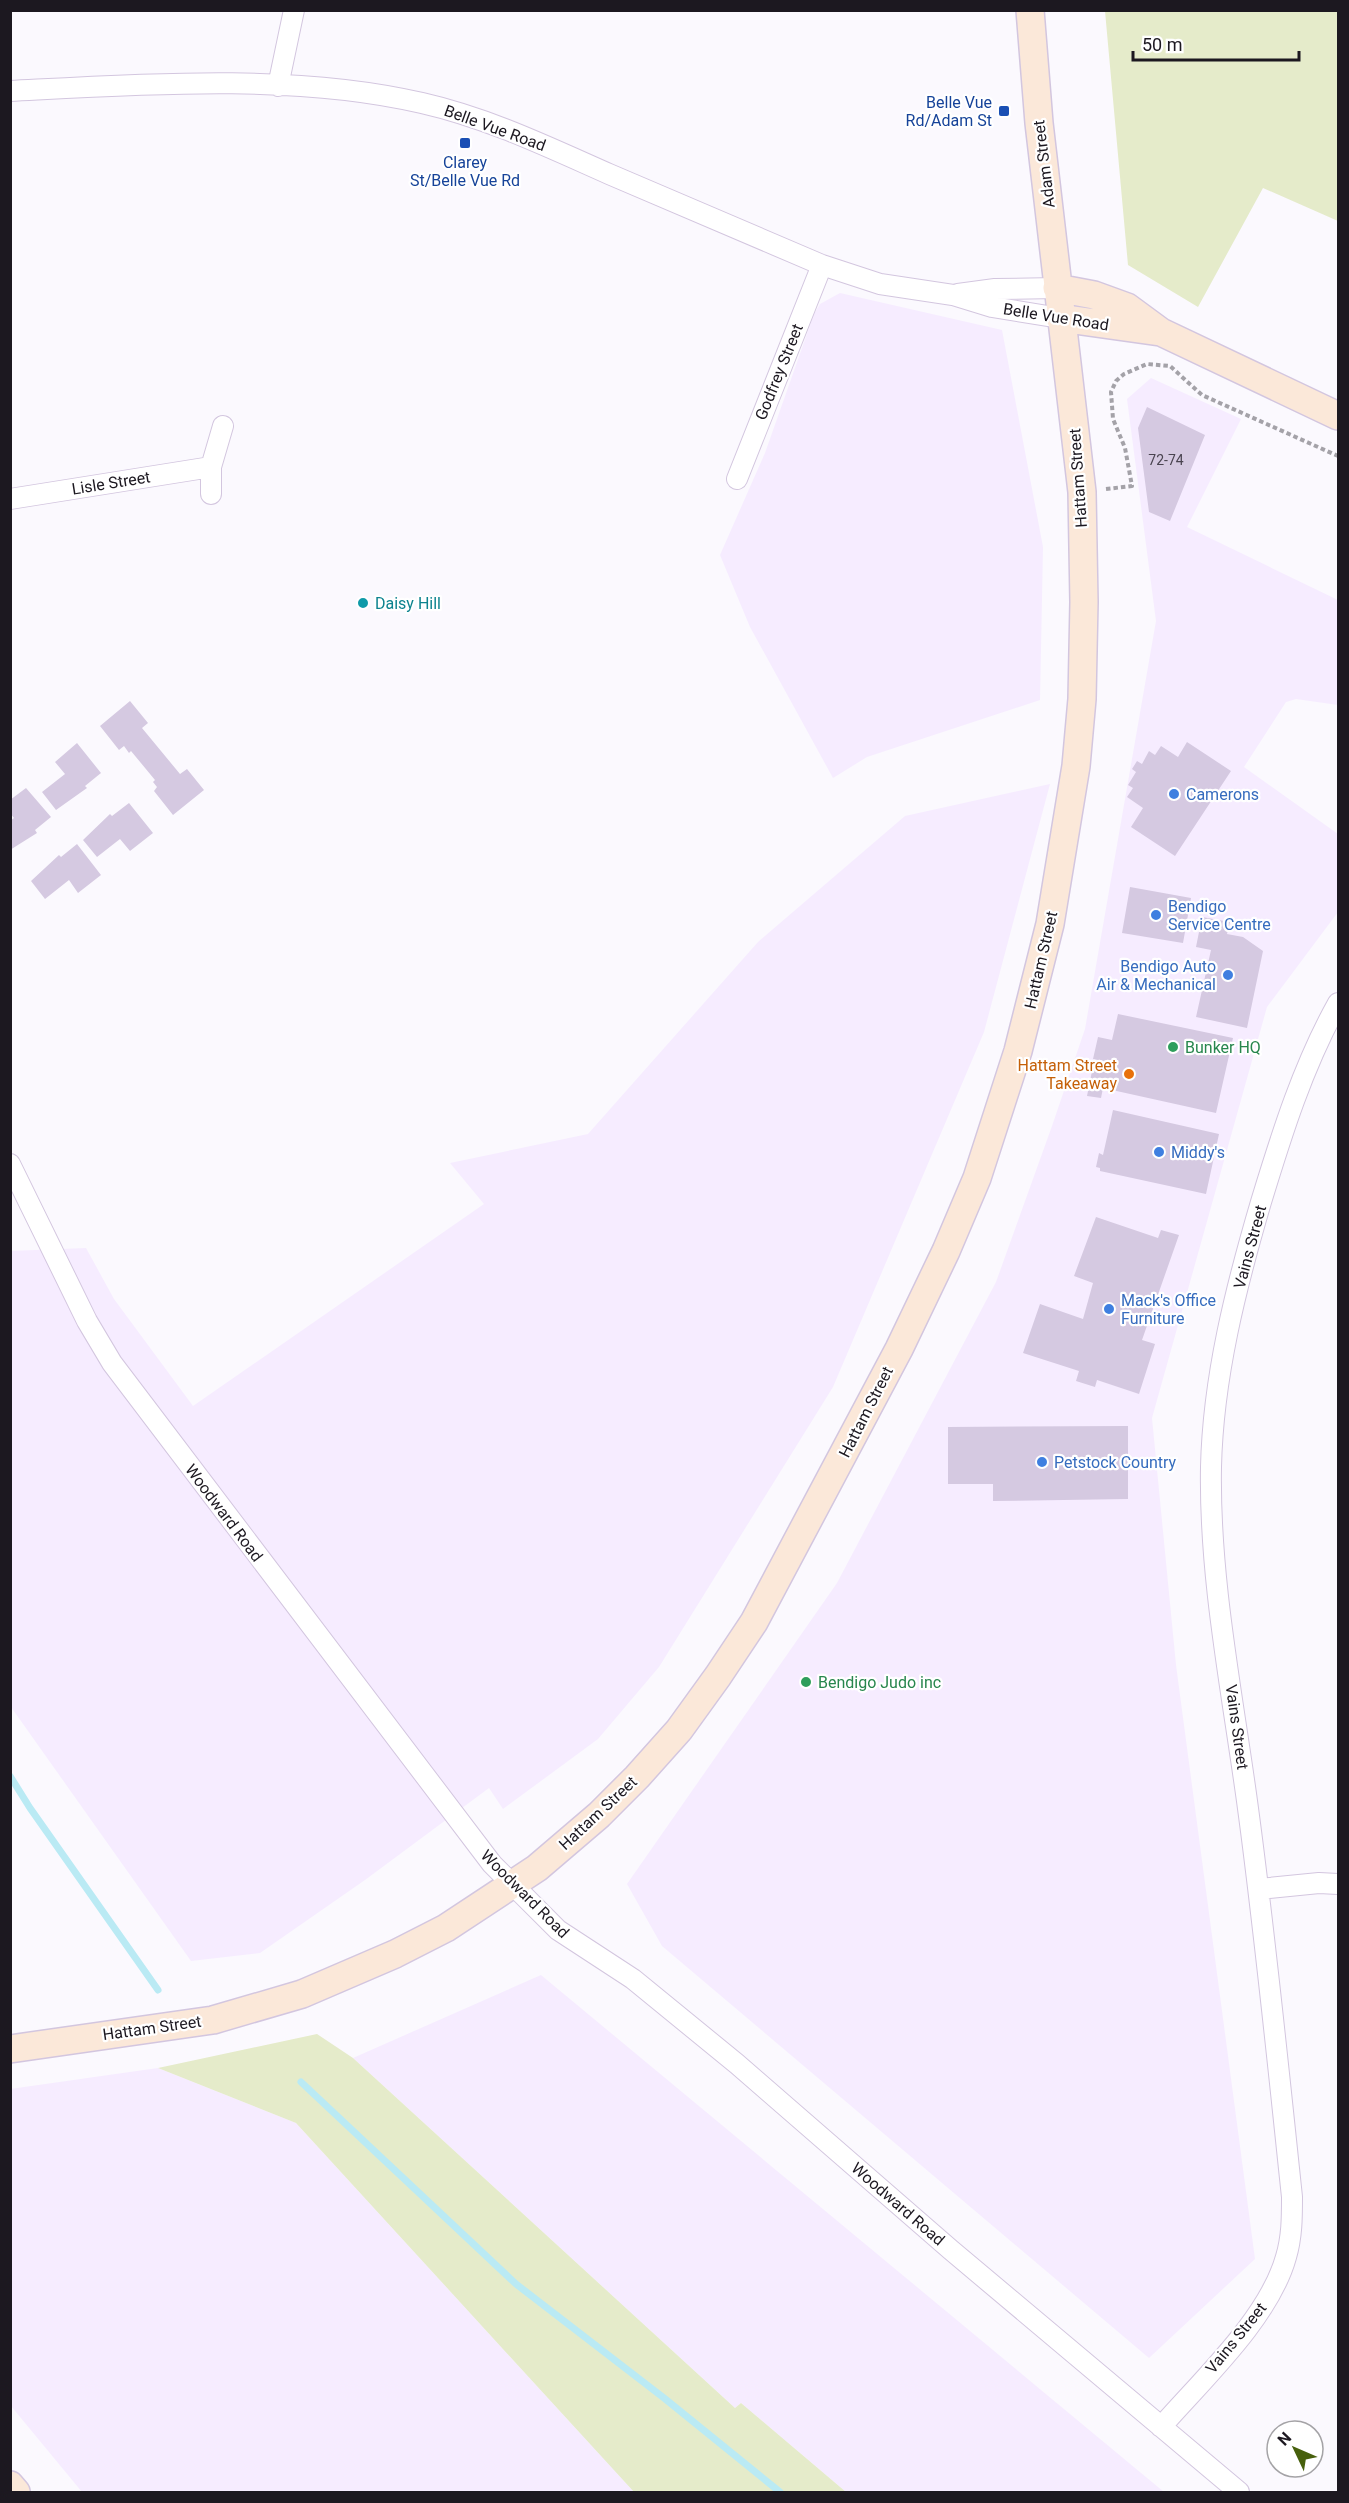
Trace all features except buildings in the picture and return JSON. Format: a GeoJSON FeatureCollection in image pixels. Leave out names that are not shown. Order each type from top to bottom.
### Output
{"type":"FeatureCollection","features":[{"type":"Feature","properties":{"kind":"main road","name":"Adam Street"},"geometry":{"type":"LineString","coordinates":[[1030,10],[1060,318]]}},
{"type":"Feature","properties":{"kind":"main road","name":"Belle Vue Road"},"geometry":{"type":"LineString","coordinates":[[1057,288],[1110,300],[1126,307],[1161,332],[1338,416]]}},
{"type":"Feature","properties":{"kind":"main road","name":"Belle Vue Road"},"geometry":{"type":"LineString","coordinates":[[1060,318],[1161,332]]}},
{"type":"Feature","properties":{"kind":"main road","name":"Hattam Street"},"geometry":{"type":"LineString","coordinates":[[10,2049],[213,2020],[258,2008],[302,1994],[395,1954],[446,1928],[512,1885],[568,1842],[637,1777],[679,1730],[754,1622],[824,1493],[946,1251],[977,1178],[1018,1051],[1036,984],[1050,924],[1070,816],[1082,699],[1084,602],[1082,492],[1060,318]]}},
{"type":"Feature","properties":{"kind":"main road"},"geometry":{"type":"LineString","coordinates":[[10,2485],[16,2493]]}},
{"type":"Feature","properties":{"kind":"street"},"geometry":{"type":"LineString","coordinates":[[278,86],[294,10]]}},
{"type":"Feature","properties":{"kind":"street","name":"Belle Vue Road"},"geometry":{"type":"LineString","coordinates":[[10,91],[183,84],[278,86],[375,95],[420,102],[498,126],[822,266],[880,284],[953,295],[992,307],[1060,318]]}},
{"type":"Feature","properties":{"kind":"street","name":"Godfrey Street"},"geometry":{"type":"LineString","coordinates":[[737,479],[822,266]]}},
{"type":"Feature","properties":{"kind":"street","name":"Belle Vue Road"},"geometry":{"type":"LineString","coordinates":[[953,295],[995,289],[1057,288]]}},
{"type":"Feature","properties":{"kind":"street"},"geometry":{"type":"LineString","coordinates":[[211,494],[211,467],[223,426]]}},
{"type":"Feature","properties":{"kind":"street","name":"Lisle Street"},"geometry":{"type":"LineString","coordinates":[[10,499],[211,467]]}},
{"type":"Feature","properties":{"kind":"street","name":"Vains Street"},"geometry":{"type":"LineString","coordinates":[[1161,2427],[1263,2307],[1286,2257],[1291,2229],[1292,2197],[1259,1889],[1214,1540],[1211,1477],[1214,1420],[1221,1369],[1243,1268],[1281,1136],[1309,1060],[1338,1003]]}},
{"type":"Feature","properties":{"kind":"street","name":"Woodward Road"},"geometry":{"type":"LineString","coordinates":[[10,1164],[87,1321],[112,1364],[465,1831],[512,1885],[558,1930],[633,1979],[737,2064],[951,2250],[1239,2493]]}},
{"type":"Feature","properties":{"kind":"street"},"geometry":{"type":"LineString","coordinates":[[1259,1889],[1319,1883],[1338,1884]]}},
{"type":"Feature","properties":{"kind":"path"},"geometry":{"type":"LineString","coordinates":[[1082,492],[1132,486],[1125,448],[1113,419],[1112,392],[1116,381],[1124,374],[1147,364],[1170,366],[1202,395],[1338,456]]}},
{"type":"Feature","properties":{"kind":"shaded area"},"geometry":{"type":"Polygon","coordinates":[[[840,293],[1002,330],[1043,547],[1040,700],[867,757],[833,778],[750,627],[720,555],[765,453],[814,314],[820,304],[840,293]]]}},
{"type":"Feature","properties":{"kind":"shaded area"},"geometry":{"type":"Polygon","coordinates":[[[1151,378],[1241,419],[1187,527],[1338,600],[1338,705],[1296,699],[1286,702],[1244,767],[1338,834],[1338,912],[1267,1007],[1152,1418],[1176,1665],[1255,2259],[1149,2358],[662,1946],[627,1884],[837,1583],[996,1282],[1052,1126],[1085,1029],[1156,621],[1127,399],[1151,378]]]}},
{"type":"Feature","properties":{"kind":"shaded area"},"geometry":{"type":"Polygon","coordinates":[[[1050,784],[984,1032],[833,1387],[659,1667],[598,1739],[503,1809],[489,1788],[365,1880],[260,1953],[191,1961],[11,1707],[10,1251],[86,1248],[114,1299],[193,1406],[484,1204],[450,1163],[588,1134],[758,942],[905,816],[1050,784]]]}},
{"type":"Feature","properties":{"kind":"shaded area"},"geometry":{"type":"Polygon","coordinates":[[[541,1975],[1164,2492],[846,2492],[741,2403],[735,2408],[353,2058],[541,1975]]]}},
{"type":"Feature","properties":{"kind":"shaded area"},"geometry":{"type":"Polygon","coordinates":[[[158,2068],[296,2123],[634,2492],[82,2492],[11,2406],[10,2089],[158,2068]]]}},
{"type":"Feature","properties":{"kind":"green space"},"geometry":{"type":"Polygon","coordinates":[[[1105,11],[1338,11],[1338,221],[1263,188],[1198,307],[1128,265],[1105,11]]]}},
{"type":"Feature","properties":{"kind":"green space"},"geometry":{"type":"Polygon","coordinates":[[[317,2034],[353,2058],[735,2408],[741,2403],[846,2492],[634,2492],[296,2123],[158,2068],[317,2034]]]}},
{"type":"Feature","properties":{"kind":"waterway"},"geometry":{"type":"LineString","coordinates":[[10,1776],[158,1990]]}},
{"type":"Feature","properties":{"kind":"waterway"},"geometry":{"type":"LineString","coordinates":[[301,2082],[516,2284],[664,2398],[780,2492]]}},
{"type":"Feature","properties":{"kind":"place","name":"Belle Vue Rd/Adam St"},"geometry":{"type":"Point","coordinates":[1004,111]}},
{"type":"Feature","properties":{"kind":"place","name":"Clarey St/Belle Vue Rd"},"geometry":{"type":"Point","coordinates":[465,143]}},
{"type":"Feature","properties":{"kind":"place","name":"Daisy Hill"},"geometry":{"type":"Point","coordinates":[363,603]}},
{"type":"Feature","properties":{"kind":"place","name":"Camerons"},"geometry":{"type":"Point","coordinates":[1174,794]}},
{"type":"Feature","properties":{"kind":"place","name":"Bendigo Service Centre"},"geometry":{"type":"Point","coordinates":[1156,915]}},
{"type":"Feature","properties":{"kind":"place","name":"Bendigo Auto Air & Mechanical"},"geometry":{"type":"Point","coordinates":[1228,975]}},
{"type":"Feature","properties":{"kind":"place","name":"Bunker HQ"},"geometry":{"type":"Point","coordinates":[1173,1047]}},
{"type":"Feature","properties":{"kind":"place","name":"Hattam Street Takeaway"},"geometry":{"type":"Point","coordinates":[1129,1074]}},
{"type":"Feature","properties":{"kind":"place","name":"Middy's"},"geometry":{"type":"Point","coordinates":[1159,1152]}},
{"type":"Feature","properties":{"kind":"place","name":"Mack's Office Furniture"},"geometry":{"type":"Point","coordinates":[1109,1309]}},
{"type":"Feature","properties":{"kind":"place","name":"Petstock Country"},"geometry":{"type":"Point","coordinates":[1042,1462]}},
{"type":"Feature","properties":{"kind":"place","name":"Bendigo Judo inc"},"geometry":{"type":"Point","coordinates":[806,1682]}}]}
